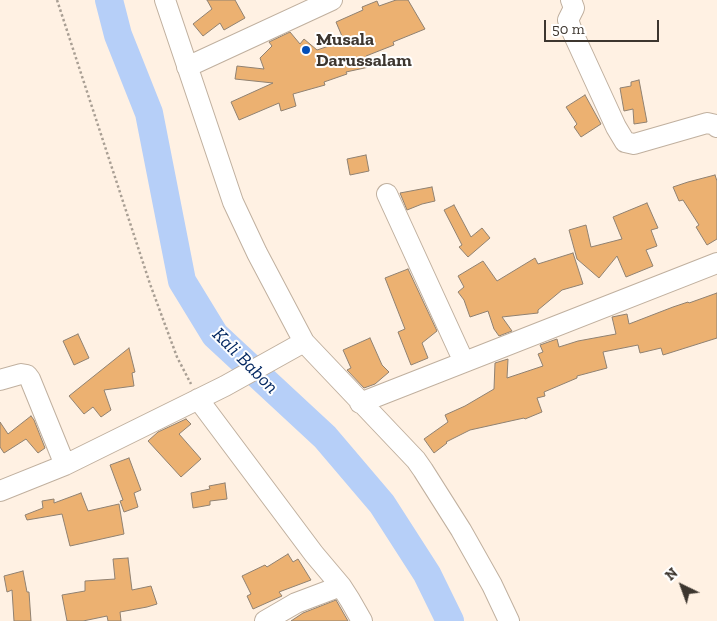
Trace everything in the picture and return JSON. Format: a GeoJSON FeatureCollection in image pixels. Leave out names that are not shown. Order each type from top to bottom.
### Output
{"type":"FeatureCollection","features":[{"type":"Feature","properties":{"kind":"street"},"geometry":{"type":"LineString","coordinates":[[165,0],[233,202],[298,346],[360,403],[424,470],[492,585],[509,621]]}},
{"type":"Feature","properties":{"kind":"street"},"geometry":{"type":"LineString","coordinates":[[187,67],[332,0]]}},
{"type":"Feature","properties":{"kind":"street"},"geometry":{"type":"LineString","coordinates":[[571,0],[574,8],[568,20],[572,32],[616,127],[625,142],[634,144],[708,123],[717,126]]}},
{"type":"Feature","properties":{"kind":"street"},"geometry":{"type":"LineString","coordinates":[[387,194],[464,362]]}},
{"type":"Feature","properties":{"kind":"street"},"geometry":{"type":"LineString","coordinates":[[360,403],[717,263]]}},
{"type":"Feature","properties":{"kind":"street"},"geometry":{"type":"LineString","coordinates":[[0,491],[65,466],[225,386],[298,346]]}},
{"type":"Feature","properties":{"kind":"street"},"geometry":{"type":"LineString","coordinates":[[0,380],[21,374],[27,375],[65,466]]}},
{"type":"Feature","properties":{"kind":"street"},"geometry":{"type":"LineString","coordinates":[[198,398],[314,554],[341,586],[362,621]]}},
{"type":"Feature","properties":{"kind":"street"},"geometry":{"type":"LineString","coordinates":[[264,621],[296,603],[341,586]]}},
{"type":"Feature","properties":{"kind":"path"},"geometry":{"type":"LineString","coordinates":[[57,0],[150,284],[177,357],[198,398]]}},
{"type":"Feature","properties":{"kind":"building"},"geometry":{"type":"Polygon","coordinates":[[[207,0],[235,0],[245,18],[224,30],[220,23],[203,36],[193,24],[212,9],[207,0]]]}},
{"type":"Feature","properties":{"kind":"building"},"geometry":{"type":"Polygon","coordinates":[[[396,0],[408,0],[425,29],[393,42],[394,45],[366,56],[369,67],[346,72],[347,74],[324,82],[325,85],[293,94],[296,106],[281,111],[279,103],[239,120],[231,102],[273,83],[235,79],[237,66],[264,69],[260,58],[272,46],[269,42],[290,32],[300,44],[304,39],[317,50],[344,41],[336,22],[363,10],[362,7],[377,1],[379,6],[396,0]]]}},
{"type":"Feature","properties":{"kind":"building"},"geometry":{"type":"Polygon","coordinates":[[[639,80],[647,122],[634,124],[633,109],[624,111],[620,88],[631,86],[631,82],[639,80]]]}},
{"type":"Feature","properties":{"kind":"building"},"geometry":{"type":"Polygon","coordinates":[[[585,95],[601,124],[581,137],[574,127],[577,124],[566,107],[585,95]]]}},
{"type":"Feature","properties":{"kind":"building"},"geometry":{"type":"Polygon","coordinates":[[[366,155],[369,171],[350,175],[347,159],[366,155]]]}},
{"type":"Feature","properties":{"kind":"building"},"geometry":{"type":"Polygon","coordinates":[[[715,175],[717,181],[717,239],[707,245],[696,227],[699,225],[683,200],[679,201],[673,187],[715,175]]]}},
{"type":"Feature","properties":{"kind":"building"},"geometry":{"type":"Polygon","coordinates":[[[432,187],[435,201],[407,210],[400,193],[432,187]]]}},
{"type":"Feature","properties":{"kind":"building"},"geometry":{"type":"Polygon","coordinates":[[[647,203],[658,228],[651,230],[657,246],[646,250],[653,266],[626,277],[617,256],[599,278],[577,259],[569,230],[586,225],[591,247],[622,239],[613,217],[647,203]]]}},
{"type":"Feature","properties":{"kind":"building"},"geometry":{"type":"Polygon","coordinates":[[[454,205],[471,237],[482,228],[490,238],[468,257],[459,247],[462,245],[444,210],[454,205]]]}},
{"type":"Feature","properties":{"kind":"building"},"geometry":{"type":"Polygon","coordinates":[[[573,253],[583,284],[562,290],[538,310],[538,313],[502,317],[512,331],[499,336],[494,329],[488,311],[470,317],[464,300],[458,292],[464,287],[458,276],[483,261],[497,281],[535,258],[538,264],[573,253]]]}},
{"type":"Feature","properties":{"kind":"building"},"geometry":{"type":"Polygon","coordinates":[[[408,269],[437,331],[422,343],[428,358],[411,365],[398,332],[405,329],[385,278],[408,269]]]}},
{"type":"Feature","properties":{"kind":"building"},"geometry":{"type":"Polygon","coordinates":[[[717,293],[717,338],[663,355],[661,348],[640,353],[638,345],[603,352],[607,368],[577,376],[577,378],[544,392],[545,396],[537,398],[542,412],[525,419],[470,430],[446,442],[434,453],[424,439],[448,422],[445,415],[494,389],[495,363],[508,359],[507,378],[543,366],[538,354],[543,352],[540,345],[557,339],[559,347],[578,341],[616,334],[612,317],[627,314],[629,324],[717,293]]]}},
{"type":"Feature","properties":{"kind":"building"},"geometry":{"type":"Polygon","coordinates":[[[78,334],[89,358],[74,365],[63,341],[78,334]]]}},
{"type":"Feature","properties":{"kind":"building"},"geometry":{"type":"Polygon","coordinates":[[[370,338],[382,365],[389,372],[375,384],[364,388],[347,370],[351,368],[343,350],[370,338]]]}},
{"type":"Feature","properties":{"kind":"building"},"geometry":{"type":"Polygon","coordinates":[[[129,348],[135,372],[132,373],[134,386],[104,390],[111,410],[101,417],[93,407],[84,414],[69,396],[129,348]]]}},
{"type":"Feature","properties":{"kind":"building"},"geometry":{"type":"Polygon","coordinates":[[[31,416],[45,448],[38,453],[26,439],[4,453],[0,447],[0,422],[8,434],[31,416]]]}},
{"type":"Feature","properties":{"kind":"building"},"geometry":{"type":"Polygon","coordinates":[[[186,419],[191,424],[179,434],[201,459],[181,477],[148,441],[158,432],[186,419]]]}},
{"type":"Feature","properties":{"kind":"building"},"geometry":{"type":"Polygon","coordinates":[[[129,458],[141,490],[134,493],[138,507],[124,512],[120,501],[123,500],[110,465],[129,458]]]}},
{"type":"Feature","properties":{"kind":"building"},"geometry":{"type":"Polygon","coordinates":[[[225,483],[227,499],[210,501],[210,505],[193,508],[191,493],[210,489],[209,486],[225,483]]]}},
{"type":"Feature","properties":{"kind":"building"},"geometry":{"type":"Polygon","coordinates":[[[81,493],[88,511],[119,504],[124,534],[70,546],[62,514],[27,520],[25,515],[43,508],[42,501],[54,499],[54,503],[81,493]]]}},
{"type":"Feature","properties":{"kind":"building"},"geometry":{"type":"Polygon","coordinates":[[[288,554],[293,562],[298,559],[311,580],[279,592],[282,596],[253,609],[247,596],[251,594],[242,576],[265,565],[267,567],[288,554]]]}},
{"type":"Feature","properties":{"kind":"building"},"geometry":{"type":"Polygon","coordinates":[[[128,558],[132,590],[151,586],[157,604],[120,612],[121,621],[108,621],[107,616],[83,621],[67,621],[62,595],[85,591],[85,581],[115,579],[113,559],[128,558]]]}},
{"type":"Feature","properties":{"kind":"building"},"geometry":{"type":"Polygon","coordinates":[[[23,571],[27,592],[29,592],[31,621],[14,621],[12,590],[7,592],[4,576],[23,571]]]}},
{"type":"Feature","properties":{"kind":"building"},"geometry":{"type":"Polygon","coordinates":[[[336,600],[348,621],[291,621],[303,613],[336,600]]]}},
{"type":"Feature","properties":{"kind":"waterway","name":"Kali Babon"},"geometry":{"type":"LineString","coordinates":[[109,0],[118,35],[149,113],[182,281],[215,335],[325,437],[382,504],[427,574],[450,621]]}},
{"type":"Feature","properties":{"kind":"place","name":"Musala Darussalam"},"geometry":{"type":"Point","coordinates":[306,50]}}]}
